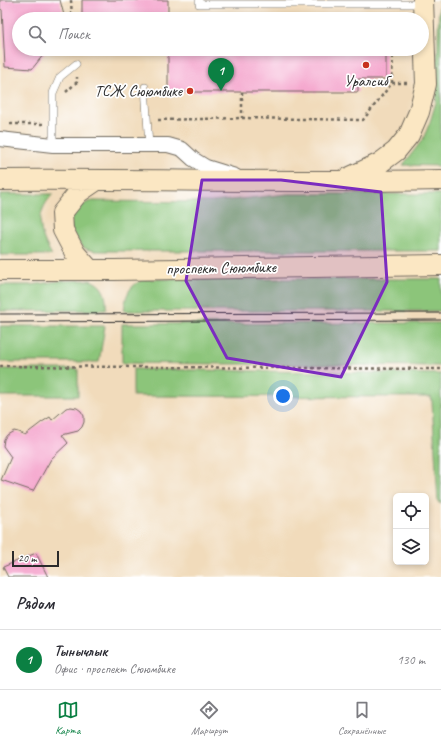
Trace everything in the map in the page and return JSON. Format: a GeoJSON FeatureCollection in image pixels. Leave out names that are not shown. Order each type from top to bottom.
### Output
{"type":"FeatureCollection","features":[{"type":"Feature","properties":{"kind":"main road"},"geometry":{"type":"LineString","coordinates":[[423,2],[423,12]]}},
{"type":"Feature","properties":{"kind":"main road"},"geometry":{"type":"LineString","coordinates":[[338,182],[380,163],[396,151],[409,134],[419,112],[426,84],[425,56]]}},
{"type":"Feature","properties":{"kind":"main road"},"geometry":{"type":"LineString","coordinates":[[0,180],[338,182],[441,180]]}},
{"type":"Feature","properties":{"kind":"main road"},"geometry":{"type":"LineString","coordinates":[[90,270],[75,253],[63,230],[62,213],[78,192],[96,180]]}},
{"type":"Feature","properties":{"kind":"main road","name":"проспект Сююмбике"},"geometry":{"type":"LineString","coordinates":[[0,270],[441,265]]}},
{"type":"Feature","properties":{"kind":"street"},"geometry":{"type":"LineString","coordinates":[[0,139],[53,145],[168,145],[182,149],[193,159],[206,167],[250,182]]}},
{"type":"Feature","properties":{"kind":"lane"},"geometry":{"type":"LineString","coordinates":[[199,0],[199,4],[423,2]]}},
{"type":"Feature","properties":{"kind":"lane"},"geometry":{"type":"LineString","coordinates":[[53,145],[53,93],[55,85],[60,77],[76,64]]}},
{"type":"Feature","properties":{"kind":"lane"},"geometry":{"type":"LineString","coordinates":[[145,87],[149,146]]}},
{"type":"Feature","properties":{"kind":"path"},"geometry":{"type":"LineString","coordinates":[[70,0],[71,12]]}},
{"type":"Feature","properties":{"kind":"path"},"geometry":{"type":"LineString","coordinates":[[148,120],[242,118],[363,120],[392,83],[393,56]]}},
{"type":"Feature","properties":{"kind":"path"},"geometry":{"type":"LineString","coordinates":[[392,83],[411,83]]}},
{"type":"Feature","properties":{"kind":"path"},"geometry":{"type":"LineString","coordinates":[[242,92],[242,118]]}},
{"type":"Feature","properties":{"kind":"path"},"geometry":{"type":"LineString","coordinates":[[6,124],[52,124]]}},
{"type":"Feature","properties":{"kind":"path"},"geometry":{"type":"LineString","coordinates":[[0,366],[441,369]]}},
{"type":"Feature","properties":{"kind":"highlighted area"},"geometry":{"type":"Polygon","coordinates":[[[202,180],[281,180],[381,192],[387,282],[341,377],[227,358],[186,281],[202,180]]]}},
{"type":"Feature","properties":{"kind":"green space"},"geometry":{"type":"Polygon","coordinates":[[[439,0],[441,0],[441,166],[403,165],[423,139],[436,102],[439,0]]]}},
{"type":"Feature","properties":{"kind":"green space"},"geometry":{"type":"Polygon","coordinates":[[[0,194],[53,194],[43,209],[40,224],[44,239],[52,255],[0,255],[0,194]]]}},
{"type":"Feature","properties":{"kind":"green space"},"geometry":{"type":"Polygon","coordinates":[[[288,194],[441,194],[441,251],[95,251],[86,249],[80,244],[73,234],[70,223],[72,215],[76,210],[82,205],[92,201],[212,202],[288,194]]]}},
{"type":"Feature","properties":{"kind":"green space"},"geometry":{"type":"Polygon","coordinates":[[[144,279],[441,279],[441,311],[124,311],[127,296],[131,288],[144,279]]]}},
{"type":"Feature","properties":{"kind":"green space"},"geometry":{"type":"Polygon","coordinates":[[[90,280],[99,285],[104,292],[106,310],[0,311],[0,285],[31,285],[59,281],[90,280]]]}},
{"type":"Feature","properties":{"kind":"green space"},"geometry":{"type":"Polygon","coordinates":[[[441,323],[441,366],[122,363],[122,324],[441,323]]]}},
{"type":"Feature","properties":{"kind":"green space"},"geometry":{"type":"Polygon","coordinates":[[[0,326],[105,326],[99,362],[0,362],[0,326]]]}},
{"type":"Feature","properties":{"kind":"green space"},"geometry":{"type":"Polygon","coordinates":[[[0,369],[78,369],[78,396],[0,396],[0,369]]]}},
{"type":"Feature","properties":{"kind":"green space"},"geometry":{"type":"Polygon","coordinates":[[[133,369],[441,374],[441,504],[438,502],[431,397],[133,396],[133,369]]]}},
{"type":"Feature","properties":{"kind":"building"},"geometry":{"type":"Polygon","coordinates":[[[0,0],[60,0],[63,12],[12,12],[12,56],[42,56],[32,69],[5,67],[2,10],[0,8],[0,0]]]}},
{"type":"Feature","properties":{"kind":"building"},"geometry":{"type":"Polygon","coordinates":[[[82,0],[168,0],[168,12],[82,12],[82,0]]]}},
{"type":"Feature","properties":{"kind":"building"},"geometry":{"type":"Polygon","coordinates":[[[168,56],[386,56],[386,79],[358,79],[358,92],[168,92],[168,56]]]}},
{"type":"Feature","properties":{"kind":"building"},"geometry":{"type":"Polygon","coordinates":[[[66,408],[77,408],[84,416],[82,427],[78,431],[62,435],[68,443],[51,459],[33,491],[1,480],[11,457],[3,446],[4,439],[7,435],[14,431],[25,435],[50,417],[52,420],[66,408]]]}},
{"type":"Feature","properties":{"kind":"building"},"geometry":{"type":"Polygon","coordinates":[[[36,553],[48,577],[8,577],[3,567],[36,553]]]}},
{"type":"Feature","properties":{"kind":"tram line"},"geometry":{"type":"LineString","coordinates":[[0,314],[441,313]]}},
{"type":"Feature","properties":{"kind":"tram line"},"geometry":{"type":"LineString","coordinates":[[0,322],[441,320]]}},
{"type":"Feature","properties":{"kind":"place","name":"Уралсиб"},"geometry":{"type":"Point","coordinates":[366,65]}},
{"type":"Feature","properties":{"kind":"place","name":"ТСЖ Сююмбике"},"geometry":{"type":"Point","coordinates":[190,91]}},
{"type":"Feature","properties":{"kind":"place","name":"Тынычлык"},"geometry":{"type":"Point","coordinates":[221,91]}}]}
